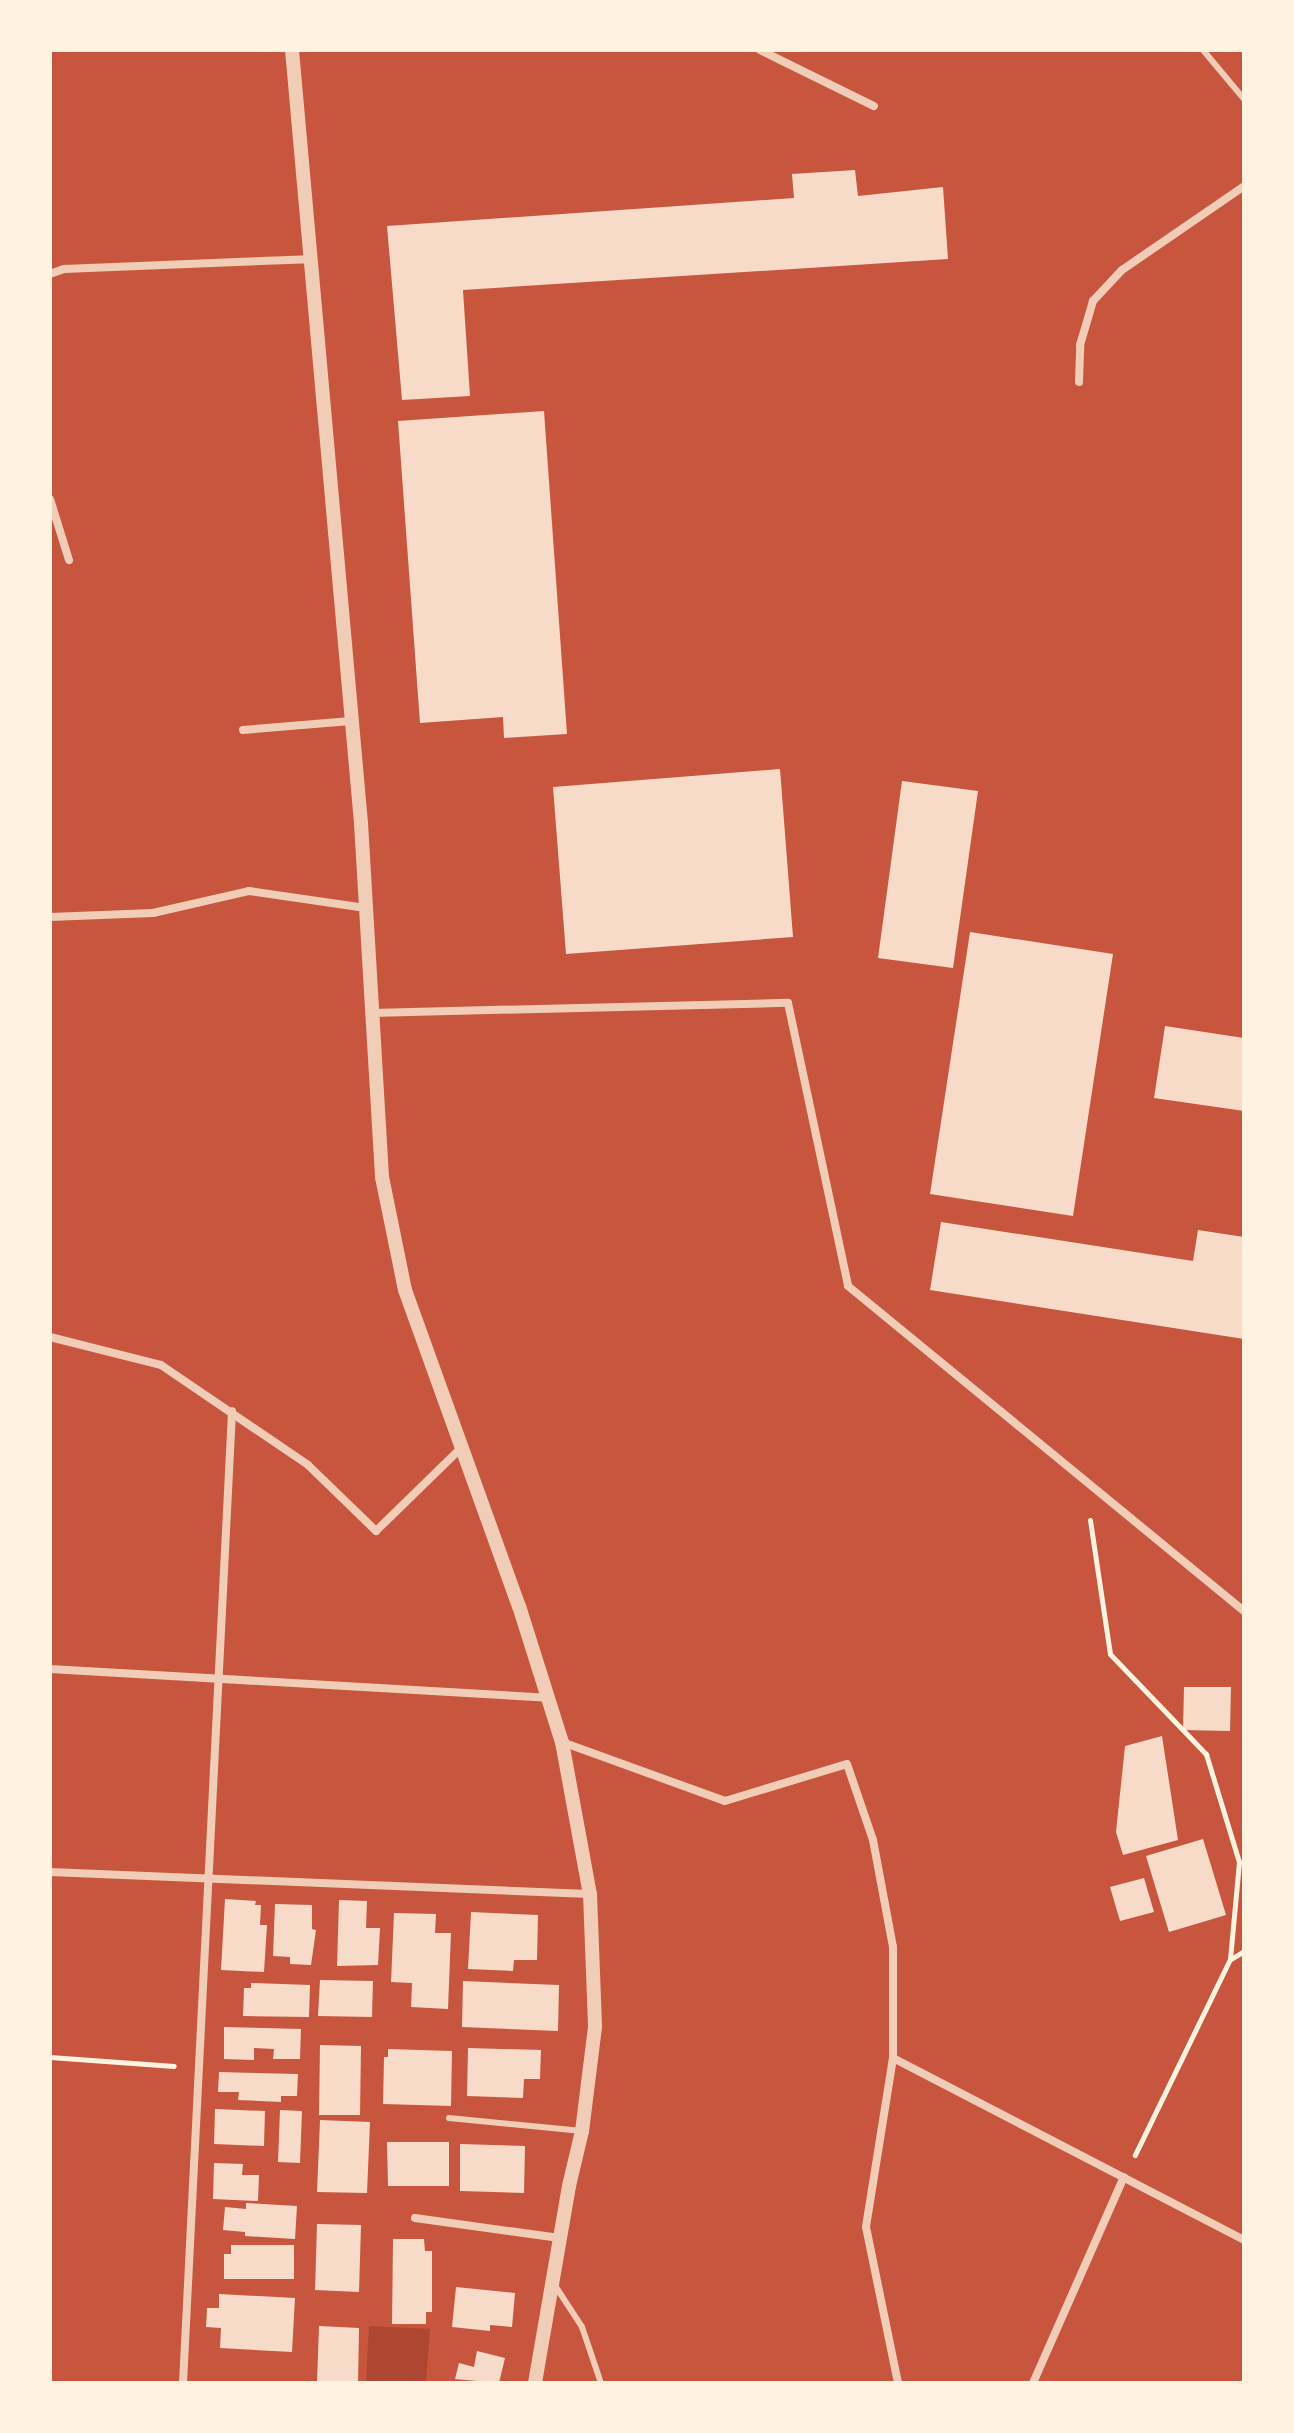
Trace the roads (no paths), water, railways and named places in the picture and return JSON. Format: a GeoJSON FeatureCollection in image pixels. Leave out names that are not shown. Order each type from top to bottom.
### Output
{"type":"FeatureCollection","features":[{"type":"Feature","properties":{"kind":"street"},"geometry":{"type":"LineString","coordinates":[[292,50],[366,908],[382,1177],[405,1290],[562,1742],[590,1894],[595,2027],[582,2131],[535,2383]]}},
{"type":"Feature","properties":{"kind":"street"},"geometry":{"type":"LineString","coordinates":[[760,50],[874,106]]}},
{"type":"Feature","properties":{"kind":"street"},"geometry":{"type":"LineString","coordinates":[[1079,382],[1080,345],[1093,301],[1122,270],[1244,186]]}},
{"type":"Feature","properties":{"kind":"street"},"geometry":{"type":"LineString","coordinates":[[50,274],[64,269],[309,259]]}},
{"type":"Feature","properties":{"kind":"street"},"geometry":{"type":"LineString","coordinates":[[50,499],[69,560]]}},
{"type":"Feature","properties":{"kind":"street"},"geometry":{"type":"LineString","coordinates":[[243,730],[351,721]]}},
{"type":"Feature","properties":{"kind":"street"},"geometry":{"type":"LineString","coordinates":[[50,917],[153,913],[249,891],[366,908]]}},
{"type":"Feature","properties":{"kind":"street"},"geometry":{"type":"LineString","coordinates":[[371,1013],[788,1003],[848,1286],[1244,1611]]}},
{"type":"Feature","properties":{"kind":"street"},"geometry":{"type":"LineString","coordinates":[[50,1337],[161,1365],[308,1465],[376,1531],[461,1448]]}},
{"type":"Feature","properties":{"kind":"street"},"geometry":{"type":"LineString","coordinates":[[183,2383],[232,1411]]}},
{"type":"Feature","properties":{"kind":"street"},"geometry":{"type":"LineString","coordinates":[[50,1669],[548,1698]]}},
{"type":"Feature","properties":{"kind":"street"},"geometry":{"type":"LineString","coordinates":[[562,1742],[725,1801],[847,1764],[873,1840],[893,1947],[893,2058],[866,2227],[898,2383]]}},
{"type":"Feature","properties":{"kind":"street"},"geometry":{"type":"LineString","coordinates":[[50,1872],[210,1876],[590,1894]]}},
{"type":"Feature","properties":{"kind":"street"},"geometry":{"type":"LineString","coordinates":[[893,2058],[1244,2240]]}},
{"type":"Feature","properties":{"kind":"street"},"geometry":{"type":"LineString","coordinates":[[1033,2383],[1124,2177]]}},
{"type":"Feature","properties":{"kind":"street"},"geometry":{"type":"LineString","coordinates":[[415,2218],[560,2238]]}},
{"type":"Feature","properties":{"kind":"lane"},"geometry":{"type":"LineString","coordinates":[[1203,50],[1244,99]]}},
{"type":"Feature","properties":{"kind":"lane"},"geometry":{"type":"LineString","coordinates":[[449,2118],[582,2131]]}},
{"type":"Feature","properties":{"kind":"lane"},"geometry":{"type":"LineString","coordinates":[[552,2281],[582,2327],[601,2383]]}}]}
